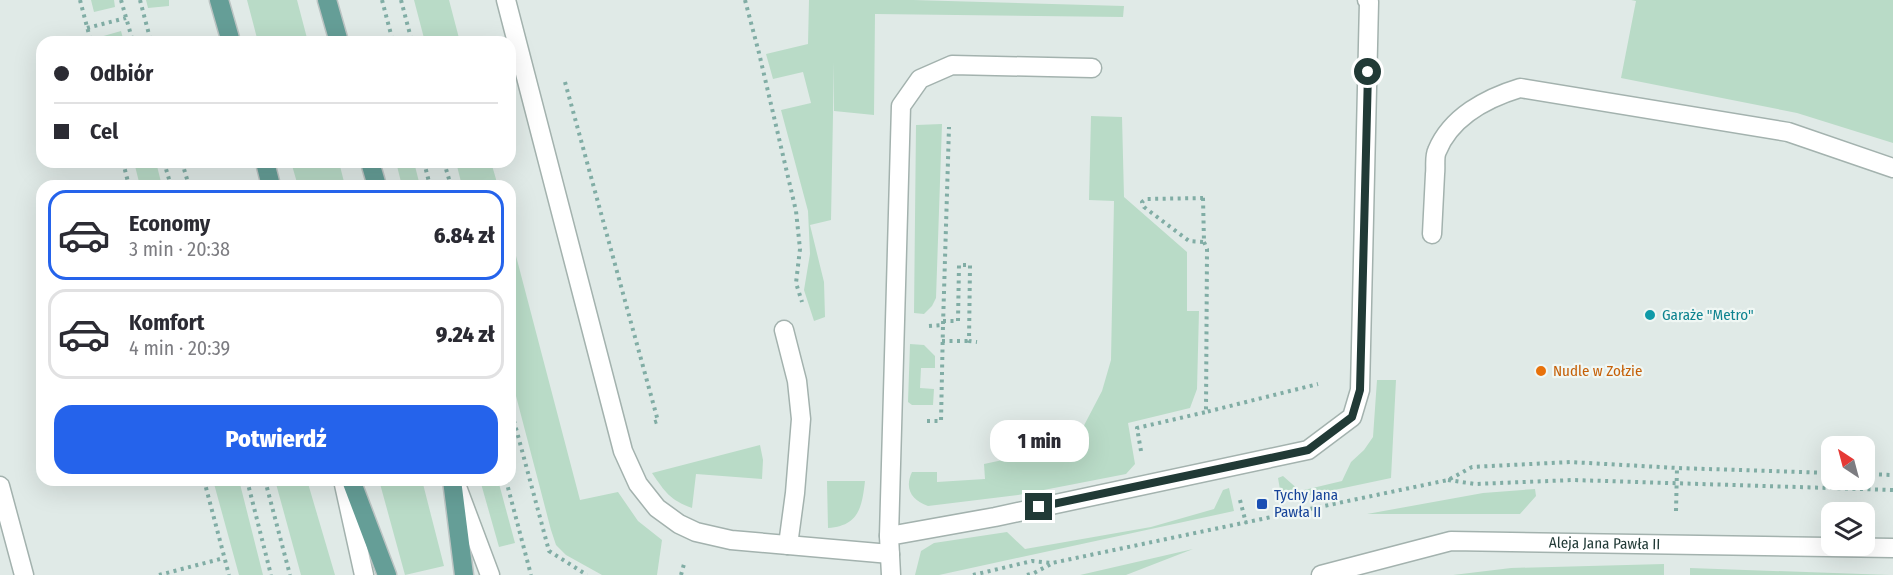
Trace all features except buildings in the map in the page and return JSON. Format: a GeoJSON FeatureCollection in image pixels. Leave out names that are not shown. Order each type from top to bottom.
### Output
{"type":"FeatureCollection","features":[{"type":"Feature","properties":{"kind":"main road"},"geometry":{"type":"LineString","coordinates":[[219,0],[229,36]]}},
{"type":"Feature","properties":{"kind":"main road"},"geometry":{"type":"LineString","coordinates":[[327,0],[337,36]]}},
{"type":"Feature","properties":{"kind":"main road"},"geometry":{"type":"LineString","coordinates":[[353,486],[387,575]]}},
{"type":"Feature","properties":{"kind":"main road"},"geometry":{"type":"LineString","coordinates":[[454,486],[464,575]]}},
{"type":"Feature","properties":{"kind":"street"},"geometry":{"type":"LineString","coordinates":[[506,0],[515,36]]}},
{"type":"Feature","properties":{"kind":"street"},"geometry":{"type":"LineString","coordinates":[[890,536],[995,517],[1308,450],[1352,417],[1360,390],[1369,2],[1367,0]]}},
{"type":"Feature","properties":{"kind":"street"},"geometry":{"type":"LineString","coordinates":[[516,38],[623,451],[638,484],[657,508],[679,525],[696,532],[731,540],[890,555]]}},
{"type":"Feature","properties":{"kind":"street"},"geometry":{"type":"LineString","coordinates":[[891,575],[890,536],[901,106],[920,79],[952,65],[1092,68]]}},
{"type":"Feature","properties":{"kind":"street"},"geometry":{"type":"LineString","coordinates":[[1432,234],[1436,152],[1449,132],[1465,116],[1500,94],[1520,88],[1788,132],[1893,168]]}},
{"type":"Feature","properties":{"kind":"street"},"geometry":{"type":"LineString","coordinates":[[784,330],[797,381],[801,419],[788,545]]}},
{"type":"Feature","properties":{"kind":"street"},"geometry":{"type":"LineString","coordinates":[[0,486],[24,575]]}},
{"type":"Feature","properties":{"kind":"street"},"geometry":{"type":"LineString","coordinates":[[344,486],[364,575]]}},
{"type":"Feature","properties":{"kind":"street"},"geometry":{"type":"LineString","coordinates":[[455,486],[490,575]]}},
{"type":"Feature","properties":{"kind":"street","name":"Aleja Jana Pawła II"},"geometry":{"type":"LineString","coordinates":[[1321,575],[1451,541],[1893,548]]}},
{"type":"Feature","properties":{"kind":"street"},"geometry":{"type":"LineString","coordinates":[[1376,575],[1396,556]]}},
{"type":"Feature","properties":{"kind":"path"},"geometry":{"type":"LineString","coordinates":[[80,0],[89,36]]}},
{"type":"Feature","properties":{"kind":"path"},"geometry":{"type":"LineString","coordinates":[[121,0],[131,36]]}},
{"type":"Feature","properties":{"kind":"path"},"geometry":{"type":"LineString","coordinates":[[140,0],[149,36]]}},
{"type":"Feature","properties":{"kind":"path"},"geometry":{"type":"LineString","coordinates":[[382,0],[391,36]]}},
{"type":"Feature","properties":{"kind":"path"},"geometry":{"type":"LineString","coordinates":[[400,0],[410,36]]}},
{"type":"Feature","properties":{"kind":"path"},"geometry":{"type":"LineString","coordinates":[[745,0],[796,211],[800,249],[796,283],[802,304]]}},
{"type":"Feature","properties":{"kind":"path"},"geometry":{"type":"LineString","coordinates":[[87,28],[126,18]]}},
{"type":"Feature","properties":{"kind":"path"},"geometry":{"type":"LineString","coordinates":[[564,78],[658,421],[619,432]]}},
{"type":"Feature","properties":{"kind":"path"},"geometry":{"type":"LineString","coordinates":[[893,420],[941,421],[949,127]]}},
{"type":"Feature","properties":{"kind":"path"},"geometry":{"type":"LineString","coordinates":[[1204,242],[1189,241],[1144,207],[1142,201],[1203,196],[1204,242],[1207,249],[1206,412]]}},
{"type":"Feature","properties":{"kind":"path"},"geometry":{"type":"LineString","coordinates":[[895,328],[958,321],[959,265],[970,265],[969,341]]}},
{"type":"Feature","properties":{"kind":"path"},"geometry":{"type":"LineString","coordinates":[[942,341],[977,342]]}},
{"type":"Feature","properties":{"kind":"path"},"geometry":{"type":"LineString","coordinates":[[1146,484],[1137,428],[1318,384]]}},
{"type":"Feature","properties":{"kind":"path"},"geometry":{"type":"LineString","coordinates":[[516,428],[549,551],[587,575]]}},
{"type":"Feature","properties":{"kind":"path"},"geometry":{"type":"LineString","coordinates":[[973,575],[1032,561],[1052,563],[1448,480],[1472,466],[1570,462],[1821,473]]}},
{"type":"Feature","properties":{"kind":"path"},"geometry":{"type":"LineString","coordinates":[[1875,474],[1893,474]]}},
{"type":"Feature","properties":{"kind":"path"},"geometry":{"type":"LineString","coordinates":[[1448,480],[1475,484],[1573,480],[1893,490]]}},
{"type":"Feature","properties":{"kind":"path"},"geometry":{"type":"LineString","coordinates":[[206,486],[229,575]]}},
{"type":"Feature","properties":{"kind":"path"},"geometry":{"type":"LineString","coordinates":[[249,486],[271,575]]}},
{"type":"Feature","properties":{"kind":"path"},"geometry":{"type":"LineString","coordinates":[[268,486],[290,575]]}},
{"type":"Feature","properties":{"kind":"path"},"geometry":{"type":"LineString","coordinates":[[508,486],[531,575]]}},
{"type":"Feature","properties":{"kind":"path"},"geometry":{"type":"LineString","coordinates":[[159,575],[225,558]]}},
{"type":"Feature","properties":{"kind":"path"},"geometry":{"type":"LineString","coordinates":[[1027,575],[1052,563]]}},
{"type":"Feature","properties":{"kind":"green space"},"geometry":{"type":"Polygon","coordinates":[[[91,0],[114,0],[115,7],[94,12],[91,0]]]}},
{"type":"Feature","properties":{"kind":"green space"},"geometry":{"type":"Polygon","coordinates":[[[146,0],[169,0],[169,6],[148,8],[146,0]]]}},
{"type":"Feature","properties":{"kind":"green space"},"geometry":{"type":"Polygon","coordinates":[[[247,0],[297,0],[306,36],[256,36],[247,0]]]}},
{"type":"Feature","properties":{"kind":"green space"},"geometry":{"type":"Polygon","coordinates":[[[414,0],[449,0],[458,36],[423,36],[414,0]]]}},
{"type":"Feature","properties":{"kind":"green space"},"geometry":{"type":"Polygon","coordinates":[[[809,0],[913,0],[1124,6],[1123,17],[875,14],[874,115],[834,111],[834,62],[831,220],[810,225],[824,282],[825,317],[814,321],[804,290],[810,254],[808,211],[781,110],[811,103],[803,72],[773,79],[766,54],[808,44],[809,0]]]}},
{"type":"Feature","properties":{"kind":"green space"},"geometry":{"type":"Polygon","coordinates":[[[1631,0],[1893,0],[1893,143],[1797,113],[1621,78],[1636,1],[1631,0]]]}},
{"type":"Feature","properties":{"kind":"green space"},"geometry":{"type":"Polygon","coordinates":[[[121,31],[122,36],[104,36],[121,31]]]}},
{"type":"Feature","properties":{"kind":"green space"},"geometry":{"type":"Polygon","coordinates":[[[1091,116],[1122,117],[1124,197],[1187,252],[1187,311],[1199,311],[1197,389],[1190,408],[1128,423],[1135,464],[1126,474],[1018,495],[928,506],[918,501],[909,489],[912,472],[937,472],[937,482],[985,479],[984,464],[1045,451],[1079,435],[1102,391],[1111,360],[1114,201],[1089,200],[1091,116]]]}},
{"type":"Feature","properties":{"kind":"green space"},"geometry":{"type":"Polygon","coordinates":[[[942,124],[936,298],[924,314],[914,313],[916,125],[942,124]]]}},
{"type":"Feature","properties":{"kind":"green space"},"geometry":{"type":"Polygon","coordinates":[[[136,168],[158,168],[160,180],[138,180],[136,168]]]}},
{"type":"Feature","properties":{"kind":"green space"},"geometry":{"type":"Polygon","coordinates":[[[293,168],[340,168],[344,180],[296,180],[293,168]]]}},
{"type":"Feature","properties":{"kind":"green space"},"geometry":{"type":"Polygon","coordinates":[[[398,168],[416,168],[418,180],[400,180],[398,168]]]}},
{"type":"Feature","properties":{"kind":"green space"},"geometry":{"type":"Polygon","coordinates":[[[458,168],[493,168],[496,180],[460,180],[458,168]]]}},
{"type":"Feature","properties":{"kind":"green space"},"geometry":{"type":"Polygon","coordinates":[[[516,256],[580,500],[618,492],[638,521],[662,540],[657,575],[602,575],[566,555],[556,545],[516,396],[516,256]]]}},
{"type":"Feature","properties":{"kind":"green space"},"geometry":{"type":"Polygon","coordinates":[[[910,344],[924,345],[935,356],[935,368],[921,368],[920,388],[934,389],[933,405],[912,405],[908,402],[910,344]]]}},
{"type":"Feature","properties":{"kind":"green space"},"geometry":{"type":"Polygon","coordinates":[[[1377,380],[1396,380],[1391,478],[1282,501],[1278,478],[1283,476],[1300,491],[1342,481],[1351,462],[1364,450],[1373,437],[1377,380]]]}},
{"type":"Feature","properties":{"kind":"green space"},"geometry":{"type":"Polygon","coordinates":[[[760,445],[763,460],[762,479],[696,474],[692,508],[669,495],[652,473],[760,445]]]}},
{"type":"Feature","properties":{"kind":"green space"},"geometry":{"type":"Polygon","coordinates":[[[827,481],[865,481],[857,514],[846,523],[828,528],[827,481]]]}},
{"type":"Feature","properties":{"kind":"green space"},"geometry":{"type":"Polygon","coordinates":[[[215,486],[241,486],[263,575],[239,575],[215,486]]]}},
{"type":"Feature","properties":{"kind":"green space"},"geometry":{"type":"Polygon","coordinates":[[[277,486],[309,486],[335,575],[301,575],[277,486]]]}},
{"type":"Feature","properties":{"kind":"green space"},"geometry":{"type":"Polygon","coordinates":[[[381,486],[424,486],[444,566],[405,575],[381,486]]]}},
{"type":"Feature","properties":{"kind":"green space"},"geometry":{"type":"Polygon","coordinates":[[[482,486],[500,486],[515,543],[499,547],[482,486]]]}},
{"type":"Feature","properties":{"kind":"green space"},"geometry":{"type":"Polygon","coordinates":[[[1229,488],[1234,511],[939,575],[915,575],[921,551],[934,543],[1007,532],[1025,549],[1151,527],[1214,509],[1223,490],[1229,488]]]}},
{"type":"Feature","properties":{"kind":"green space"},"geometry":{"type":"Polygon","coordinates":[[[1535,489],[1536,496],[1520,514],[1367,514],[1483,493],[1535,489]]]}},
{"type":"Feature","properties":{"kind":"green space"},"geometry":{"type":"Polygon","coordinates":[[[1193,549],[1126,575],[1080,575],[1193,549]]]}},
{"type":"Feature","properties":{"kind":"green space"},"geometry":{"type":"Polygon","coordinates":[[[1664,564],[1664,575],[1453,575],[1511,568],[1664,564]]]}},
{"type":"Feature","properties":{"kind":"green space"},"geometry":{"type":"Polygon","coordinates":[[[1690,568],[1890,575],[1690,575],[1690,568]]]}},
{"type":"Feature","properties":{"kind":"place","name":"Garaże \"Metro\""},"geometry":{"type":"Point","coordinates":[1650,315]}},
{"type":"Feature","properties":{"kind":"place","name":"Nudle w Zołzie"},"geometry":{"type":"Point","coordinates":[1541,371]}},
{"type":"Feature","properties":{"kind":"place","name":"Tychy Jana Pawła II"},"geometry":{"type":"Point","coordinates":[1262,504]}},
{"type":"Feature","properties":{"kind":"route"},"geometry":{"type":"LineString","coordinates":[[1039,507],[1308,450],[1352,417],[1360,390],[1368,72]]}}]}
